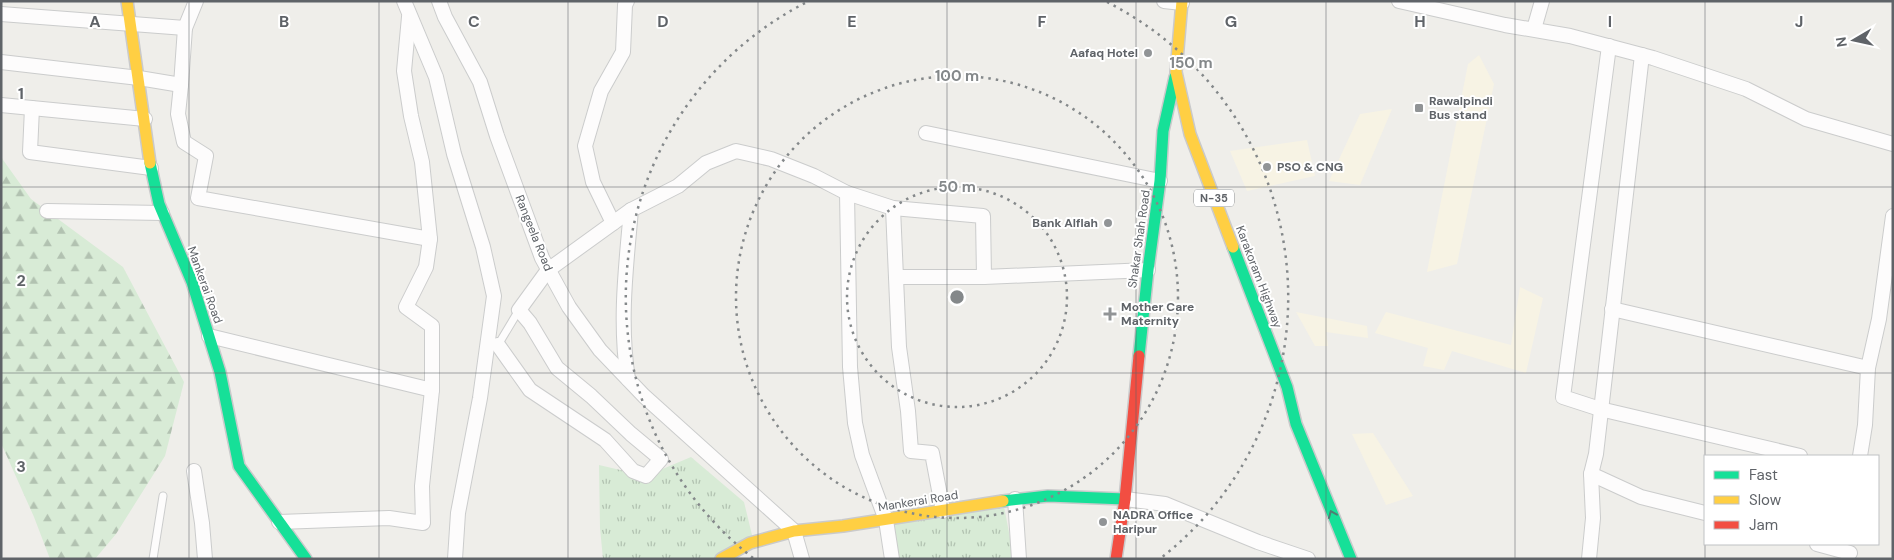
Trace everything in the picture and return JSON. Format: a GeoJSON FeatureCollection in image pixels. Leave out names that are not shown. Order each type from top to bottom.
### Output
{"type":"FeatureCollection","features":[{"type":"Feature","properties":{"kind":"main road","name":"Mankerai Road"},"geometry":{"type":"LineString","coordinates":[[127,1],[151,168],[159,204],[192,282],[220,372],[239,466],[306,559]]}},
{"type":"Feature","properties":{"kind":"main road","name":"Karakoram Highway"},"geometry":{"type":"LineString","coordinates":[[1182,2],[1176,72],[1190,134],[1286,387],[1296,424],[1351,559]]}},
{"type":"Feature","properties":{"kind":"main road","name":"Shakar Shah Road"},"geometry":{"type":"LineString","coordinates":[[1116,559],[1125,499],[1148,270],[1160,181],[1163,131],[1176,72]]}},
{"type":"Feature","properties":{"kind":"main road","name":"Karakoram Highway"},"geometry":{"type":"LineString","coordinates":[[1286,387],[1303,410]]}},
{"type":"Feature","properties":{"kind":"main road","name":"Mankerai Road"},"geometry":{"type":"LineString","coordinates":[[721,559],[750,543],[794,531],[886,520],[1015,499],[1048,496],[1125,499]]}},
{"type":"Feature","properties":{"kind":"street"},"geometry":{"type":"LineString","coordinates":[[196,1],[185,28],[178,114],[184,142],[206,156],[198,198],[430,239]]}},
{"type":"Feature","properties":{"kind":"street"},"geometry":{"type":"LineString","coordinates":[[404,1],[409,17],[436,77],[454,154],[483,247],[494,296],[480,398],[458,513],[454,559]]}},
{"type":"Feature","properties":{"kind":"street","name":"Rangeela Road"},"geometry":{"type":"LineString","coordinates":[[439,1],[445,17],[480,82],[497,136],[542,258],[569,307],[600,350],[628,379],[666,416],[794,531]]}},
{"type":"Feature","properties":{"kind":"street"},"geometry":{"type":"LineString","coordinates":[[612,223],[593,182],[585,146],[601,91],[623,52],[625,5],[627,1]]}},
{"type":"Feature","properties":{"kind":"street"},"geometry":{"type":"LineString","coordinates":[[1164,1],[1182,2]]}},
{"type":"Feature","properties":{"kind":"street"},"geometry":{"type":"LineString","coordinates":[[1399,1],[1570,36],[1642,55],[1746,89],[1806,119],[1893,144]]}},
{"type":"Feature","properties":{"kind":"street"},"geometry":{"type":"LineString","coordinates":[[1534,30],[1542,1]]}},
{"type":"Feature","properties":{"kind":"street"},"geometry":{"type":"LineString","coordinates":[[1,14],[185,28]]}},
{"type":"Feature","properties":{"kind":"street"},"geometry":{"type":"LineString","coordinates":[[279,522],[388,518],[423,523],[422,486],[432,390],[432,326],[406,308],[426,267],[430,239],[422,162],[411,116],[404,71],[409,17]]}},
{"type":"Feature","properties":{"kind":"street"},"geometry":{"type":"LineString","coordinates":[[1609,46],[1563,397],[1600,410],[1796,455]]}},
{"type":"Feature","properties":{"kind":"street"},"geometry":{"type":"LineString","coordinates":[[1589,559],[1593,518],[1591,474],[1596,454],[1642,55]]}},
{"type":"Feature","properties":{"kind":"street"},"geometry":{"type":"LineString","coordinates":[[1,62],[139,78],[180,85]]}},
{"type":"Feature","properties":{"kind":"street"},"geometry":{"type":"LineString","coordinates":[[1,105],[145,120]]}},
{"type":"Feature","properties":{"kind":"street"},"geometry":{"type":"LineString","coordinates":[[32,108],[30,152],[151,168]]}},
{"type":"Feature","properties":{"kind":"street"},"geometry":{"type":"LineString","coordinates":[[926,133],[1160,181]]}},
{"type":"Feature","properties":{"kind":"street"},"geometry":{"type":"LineString","coordinates":[[498,345],[530,390],[605,440],[633,471],[646,476],[661,459],[557,368],[530,322],[519,310],[548,270],[612,223],[631,210],[678,186],[706,162],[736,151],[771,159],[814,176],[847,194],[893,208],[983,216],[984,278]]}},
{"type":"Feature","properties":{"kind":"street"},"geometry":{"type":"LineString","coordinates":[[847,194],[850,367],[855,422],[862,455],[886,520],[892,559]]}},
{"type":"Feature","properties":{"kind":"street"},"geometry":{"type":"LineString","coordinates":[[893,208],[900,347],[908,411],[910,451],[932,453],[943,511]]}},
{"type":"Feature","properties":{"kind":"street"},"geometry":{"type":"LineString","coordinates":[[628,379],[623,350],[623,304],[631,210]]}},
{"type":"Feature","properties":{"kind":"street"},"geometry":{"type":"LineString","coordinates":[[47,211],[162,213]]}},
{"type":"Feature","properties":{"kind":"street"},"geometry":{"type":"LineString","coordinates":[[1860,455],[1866,425],[1868,368],[1879,319],[1893,216]]}},
{"type":"Feature","properties":{"kind":"street"},"geometry":{"type":"LineString","coordinates":[[896,277],[984,278],[1148,270]]}},
{"type":"Feature","properties":{"kind":"street"},"geometry":{"type":"LineString","coordinates":[[1612,309],[1868,368]]}},
{"type":"Feature","properties":{"kind":"street"},"geometry":{"type":"LineString","coordinates":[[209,336],[432,390]]}},
{"type":"Feature","properties":{"kind":"street"},"geometry":{"type":"LineString","coordinates":[[194,471],[205,559]]}},
{"type":"Feature","properties":{"kind":"street"},"geometry":{"type":"LineString","coordinates":[[1591,474],[1641,497],[1704,513]]}},
{"type":"Feature","properties":{"kind":"street"},"geometry":{"type":"LineString","coordinates":[[1015,499],[1019,559]]}},
{"type":"Feature","properties":{"kind":"street"},"geometry":{"type":"LineString","coordinates":[[1125,499],[1165,504],[1258,542],[1308,559]]}},
{"type":"Feature","properties":{"kind":"street"},"geometry":{"type":"LineString","coordinates":[[794,531],[802,559]]}},
{"type":"Feature","properties":{"kind":"street"},"geometry":{"type":"LineString","coordinates":[[1821,545],[1850,552]]}},
{"type":"Feature","properties":{"kind":"lane"},"geometry":{"type":"LineString","coordinates":[[498,345],[519,310]]}},
{"type":"Feature","properties":{"kind":"lane"},"geometry":{"type":"LineString","coordinates":[[153,559],[162,496]]}},
{"type":"Feature","properties":{"kind":"shaded area"},"geometry":{"type":"Polygon","coordinates":[[[1479,55],[1494,84],[1457,264],[1427,272],[1468,64],[1479,55]]]}},
{"type":"Feature","properties":{"kind":"shaded area"},"geometry":{"type":"Polygon","coordinates":[[[1392,109],[1360,185],[1329,181],[1360,114],[1392,109]]]}},
{"type":"Feature","properties":{"kind":"shaded area"},"geometry":{"type":"Polygon","coordinates":[[[1307,140],[1315,176],[1247,191],[1230,151],[1307,140]]]}},
{"type":"Feature","properties":{"kind":"shaded area"},"geometry":{"type":"Polygon","coordinates":[[[1520,287],[1543,298],[1526,373],[1452,351],[1444,370],[1423,366],[1428,348],[1375,333],[1386,312],[1511,345],[1520,287]]]}},
{"type":"Feature","properties":{"kind":"shaded area"},"geometry":{"type":"Polygon","coordinates":[[[1296,312],[1367,326],[1368,338],[1326,332],[1328,346],[1315,346],[1296,312]]]}},
{"type":"Feature","properties":{"kind":"shaded area"},"geometry":{"type":"Polygon","coordinates":[[[1373,433],[1413,496],[1386,505],[1352,434],[1373,433]]]}},
{"type":"Feature","properties":{"kind":"green space"},"geometry":{"type":"Polygon","coordinates":[[[1,157],[31,199],[123,267],[184,382],[165,456],[116,534],[95,559],[50,559],[34,517],[1,443],[1,157]]]}},
{"type":"Feature","properties":{"kind":"green space"},"geometry":{"type":"Polygon","coordinates":[[[691,457],[744,502],[753,539],[718,559],[603,559],[600,528],[599,465],[646,476],[691,457]]]}},
{"type":"Feature","properties":{"kind":"green space"},"geometry":{"type":"Polygon","coordinates":[[[1003,501],[1014,559],[892,559],[886,520],[1003,501]]]}},
{"type":"Feature","properties":{"kind":"traffic: fast"},"geometry":{"type":"LineString","coordinates":[[1139,356],[1160,181],[1163,131],[1175,77]]}},
{"type":"Feature","properties":{"kind":"traffic: fast"},"geometry":{"type":"LineString","coordinates":[[150,163],[159,204],[192,282],[220,372],[239,466],[306,559]]}},
{"type":"Feature","properties":{"kind":"traffic: fast"},"geometry":{"type":"LineString","coordinates":[[1233,247],[1287,387],[1296,424],[1351,559]]}},
{"type":"Feature","properties":{"kind":"traffic: fast"},"geometry":{"type":"LineString","coordinates":[[1003,501],[1048,496],[1125,499]]}},
{"type":"Feature","properties":{"kind":"traffic: slow"},"geometry":{"type":"LineString","coordinates":[[127,1],[150,163]]}},
{"type":"Feature","properties":{"kind":"traffic: slow"},"geometry":{"type":"LineString","coordinates":[[1182,1],[1176,72],[1190,134],[1233,247]]}},
{"type":"Feature","properties":{"kind":"traffic: slow"},"geometry":{"type":"LineString","coordinates":[[721,559],[750,543],[794,531],[843,526],[1003,501]]}},
{"type":"Feature","properties":{"kind":"traffic: jam"},"geometry":{"type":"LineString","coordinates":[[1116,559],[1125,499],[1139,356]]}},
{"type":"Feature","properties":{"kind":"place","name":"Aafaq Hotel"},"geometry":{"type":"Point","coordinates":[1148,53]}},
{"type":"Feature","properties":{"kind":"place","name":"Rawalpindi Bus stand"},"geometry":{"type":"Point","coordinates":[1419,108]}},
{"type":"Feature","properties":{"kind":"place","name":"PSO & CNG"},"geometry":{"type":"Point","coordinates":[1267,167]}},
{"type":"Feature","properties":{"kind":"place","name":"Bank Alflah"},"geometry":{"type":"Point","coordinates":[1108,223]}},
{"type":"Feature","properties":{"kind":"place","name":"Mother Care Maternity"},"geometry":{"type":"Point","coordinates":[1110,314]}},
{"type":"Feature","properties":{"kind":"place","name":"NADRA Office Haripur"},"geometry":{"type":"Point","coordinates":[1103,522]}}]}
